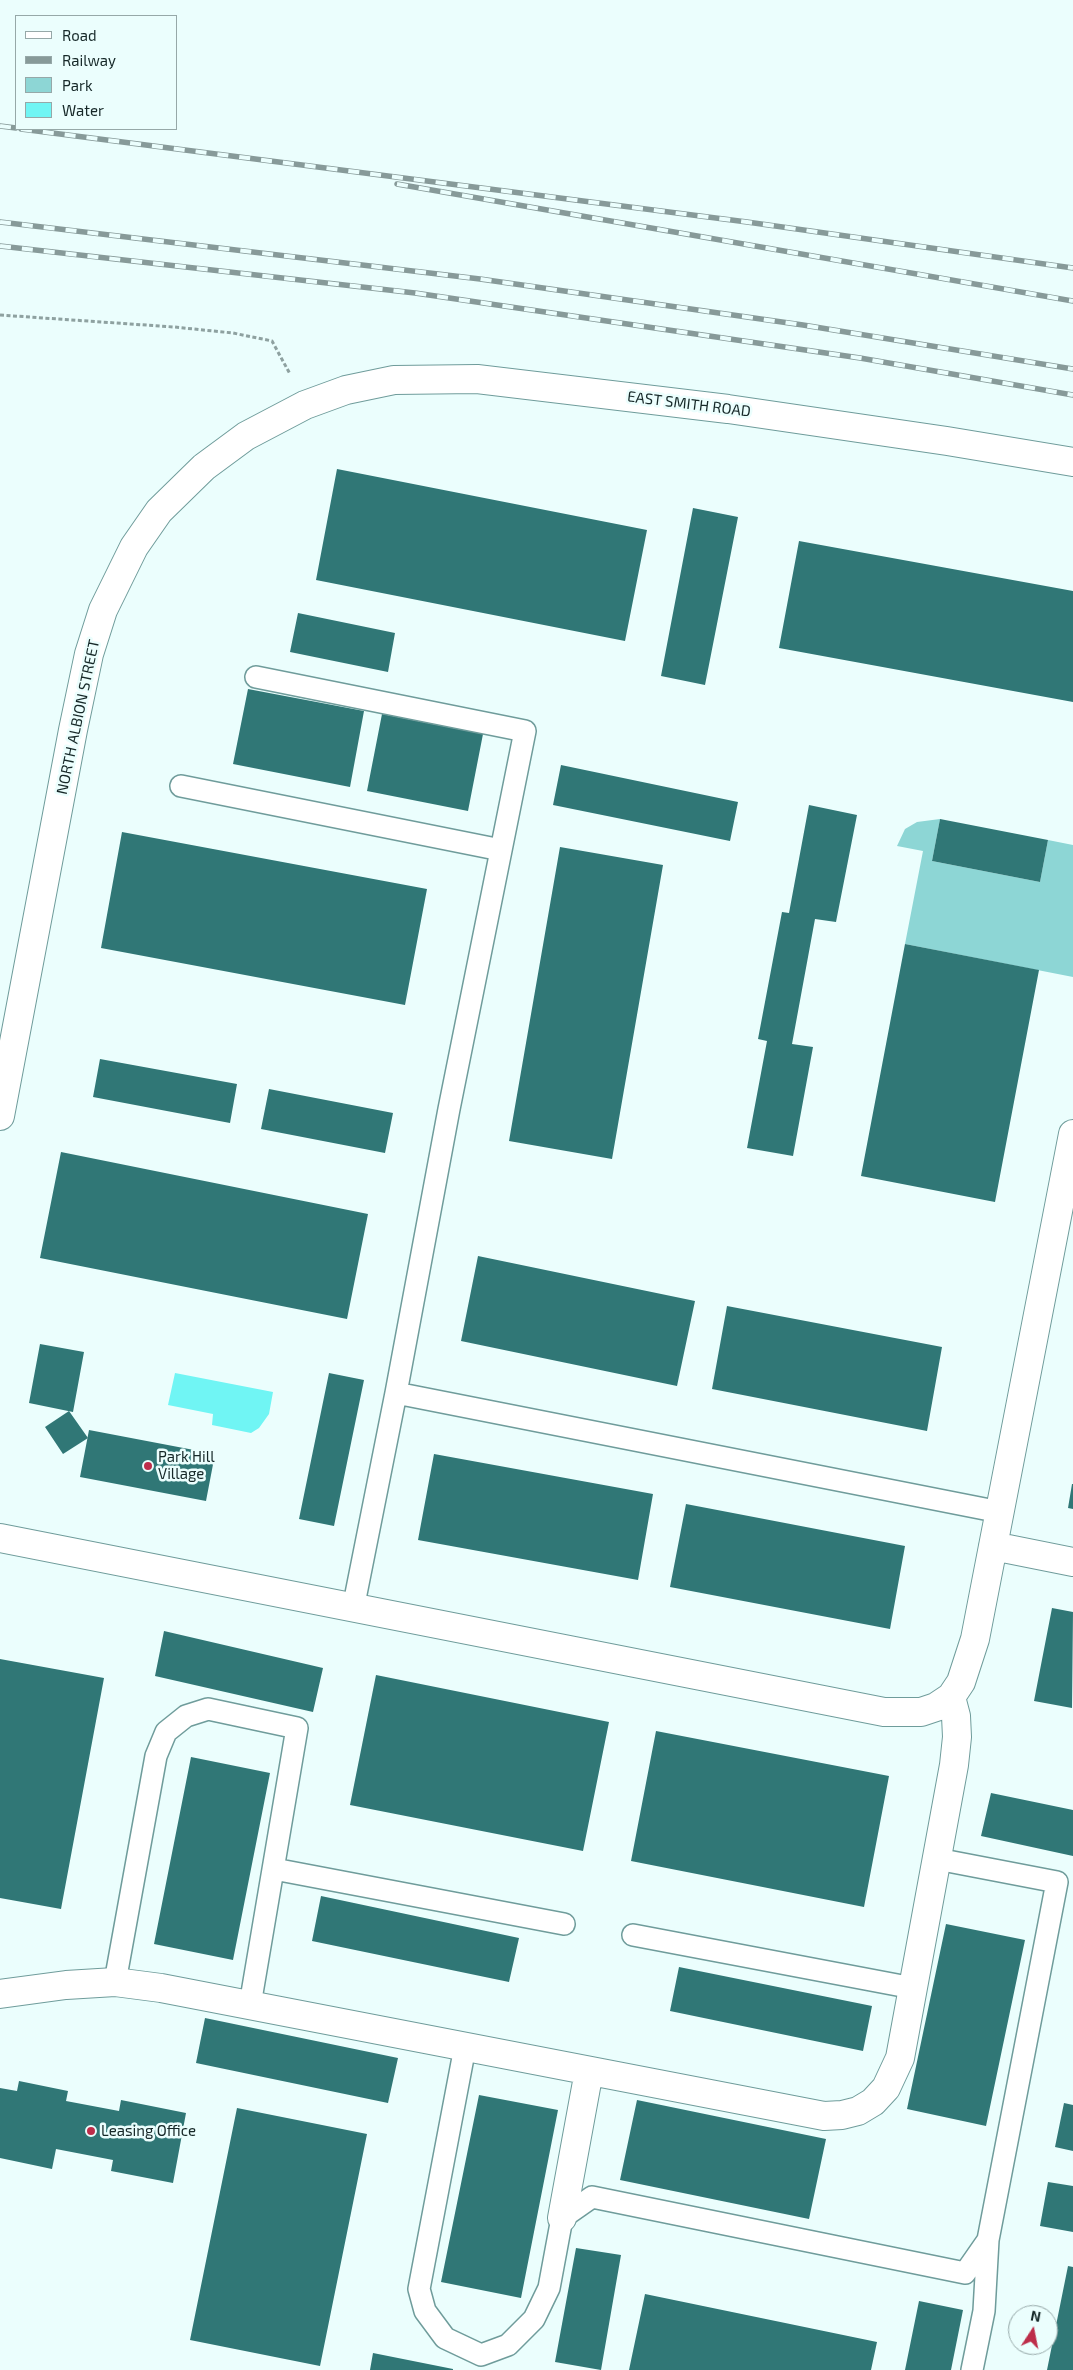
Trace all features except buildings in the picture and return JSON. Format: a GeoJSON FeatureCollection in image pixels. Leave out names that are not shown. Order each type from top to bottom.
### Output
{"type":"FeatureCollection","features":[{"type":"Feature","properties":{"kind":"street","name":"EAST SMITH ROAD"},"geometry":{"type":"LineString","coordinates":[[305,404],[346,390],[394,380],[478,379],[728,409],[947,441],[1073,462]]}},
{"type":"Feature","properties":{"kind":"street","name":"NORTH ALBION STREET"},"geometry":{"type":"LineString","coordinates":[[0,1116],[73,730],[89,654],[103,610],[138,541],[169,500],[208,463],[246,436],[305,404]]}},
{"type":"Feature","properties":{"kind":"street"},"geometry":{"type":"LineString","coordinates":[[0,1538],[884,1712],[922,1712],[936,1707],[951,1697],[961,1682],[970,1660],[1073,1134]]}},
{"type":"Feature","properties":{"kind":"street"},"geometry":{"type":"LineString","coordinates":[[993,1546],[1073,1562]]}},
{"type":"Feature","properties":{"kind":"street"},"geometry":{"type":"LineString","coordinates":[[0,1994],[66,1985],[115,1982],[250,2005],[824,2116],[842,2115],[865,2107],[886,2088],[900,2058],[954,1765],[957,1737],[956,1716],[951,1697]]}},
{"type":"Feature","properties":{"kind":"street"},"geometry":{"type":"LineString","coordinates":[[562,2218],[589,2071]]}},
{"type":"Feature","properties":{"kind":"lane"},"geometry":{"type":"LineString","coordinates":[[256,677],[525,731],[448,1109],[354,1609]]}},
{"type":"Feature","properties":{"kind":"lane"},"geometry":{"type":"LineString","coordinates":[[181,786],[501,850]]}},
{"type":"Feature","properties":{"kind":"lane"},"geometry":{"type":"LineString","coordinates":[[396,1393],[1000,1512]]}},
{"type":"Feature","properties":{"kind":"lane"},"geometry":{"type":"LineString","coordinates":[[115,1982],[156,1756],[166,1732],[186,1716],[208,1709],[297,1728],[250,2005]]}},
{"type":"Feature","properties":{"kind":"lane"},"geometry":{"type":"LineString","coordinates":[[937,1859],[1057,1882],[988,2240],[984,2311],[972,2370]]}},
{"type":"Feature","properties":{"kind":"lane"},"geometry":{"type":"LineString","coordinates":[[274,1869],[564,1924]]}},
{"type":"Feature","properties":{"kind":"lane"},"geometry":{"type":"LineString","coordinates":[[633,1935],[913,1988]]}},
{"type":"Feature","properties":{"kind":"lane"},"geometry":{"type":"LineString","coordinates":[[465,2047],[419,2289],[425,2311],[446,2338],[481,2355],[508,2345],[534,2319],[549,2288],[562,2218],[592,2197],[965,2273],[988,2240]]}},
{"type":"Feature","properties":{"kind":"path"},"geometry":{"type":"LineString","coordinates":[[0,315],[174,327],[233,333],[272,341],[305,404]]}},
{"type":"Feature","properties":{"kind":"green space"},"geometry":{"type":"Polygon","coordinates":[[[940,819],[932,861],[1040,882],[1048,840],[1073,845],[1073,977],[905,944],[923,851],[897,846],[905,829],[917,822],[940,819]]]}},
{"type":"Feature","properties":{"kind":"water"},"geometry":{"type":"Polygon","coordinates":[[[175,1373],[273,1392],[269,1414],[259,1428],[251,1433],[212,1425],[213,1414],[168,1405],[175,1373]]]}},
{"type":"Feature","properties":{"kind":"railway"},"geometry":{"type":"LineString","coordinates":[[0,126],[15,128]]}},
{"type":"Feature","properties":{"kind":"railway"},"geometry":{"type":"LineString","coordinates":[[29,130],[747,222],[1073,268]]}},
{"type":"Feature","properties":{"kind":"railway"},"geometry":{"type":"LineString","coordinates":[[397,184],[1073,301]]}},
{"type":"Feature","properties":{"kind":"railway"},"geometry":{"type":"LineString","coordinates":[[0,222],[480,279],[803,325],[1073,369]]}},
{"type":"Feature","properties":{"kind":"railway"},"geometry":{"type":"LineString","coordinates":[[0,246],[415,293],[860,358],[1073,395]]}},
{"type":"Feature","properties":{"kind":"place","name":"Park Hill Village"},"geometry":{"type":"Point","coordinates":[148,1466]}},
{"type":"Feature","properties":{"kind":"place","name":"Leasing Office"},"geometry":{"type":"Point","coordinates":[91,2131]}}]}
